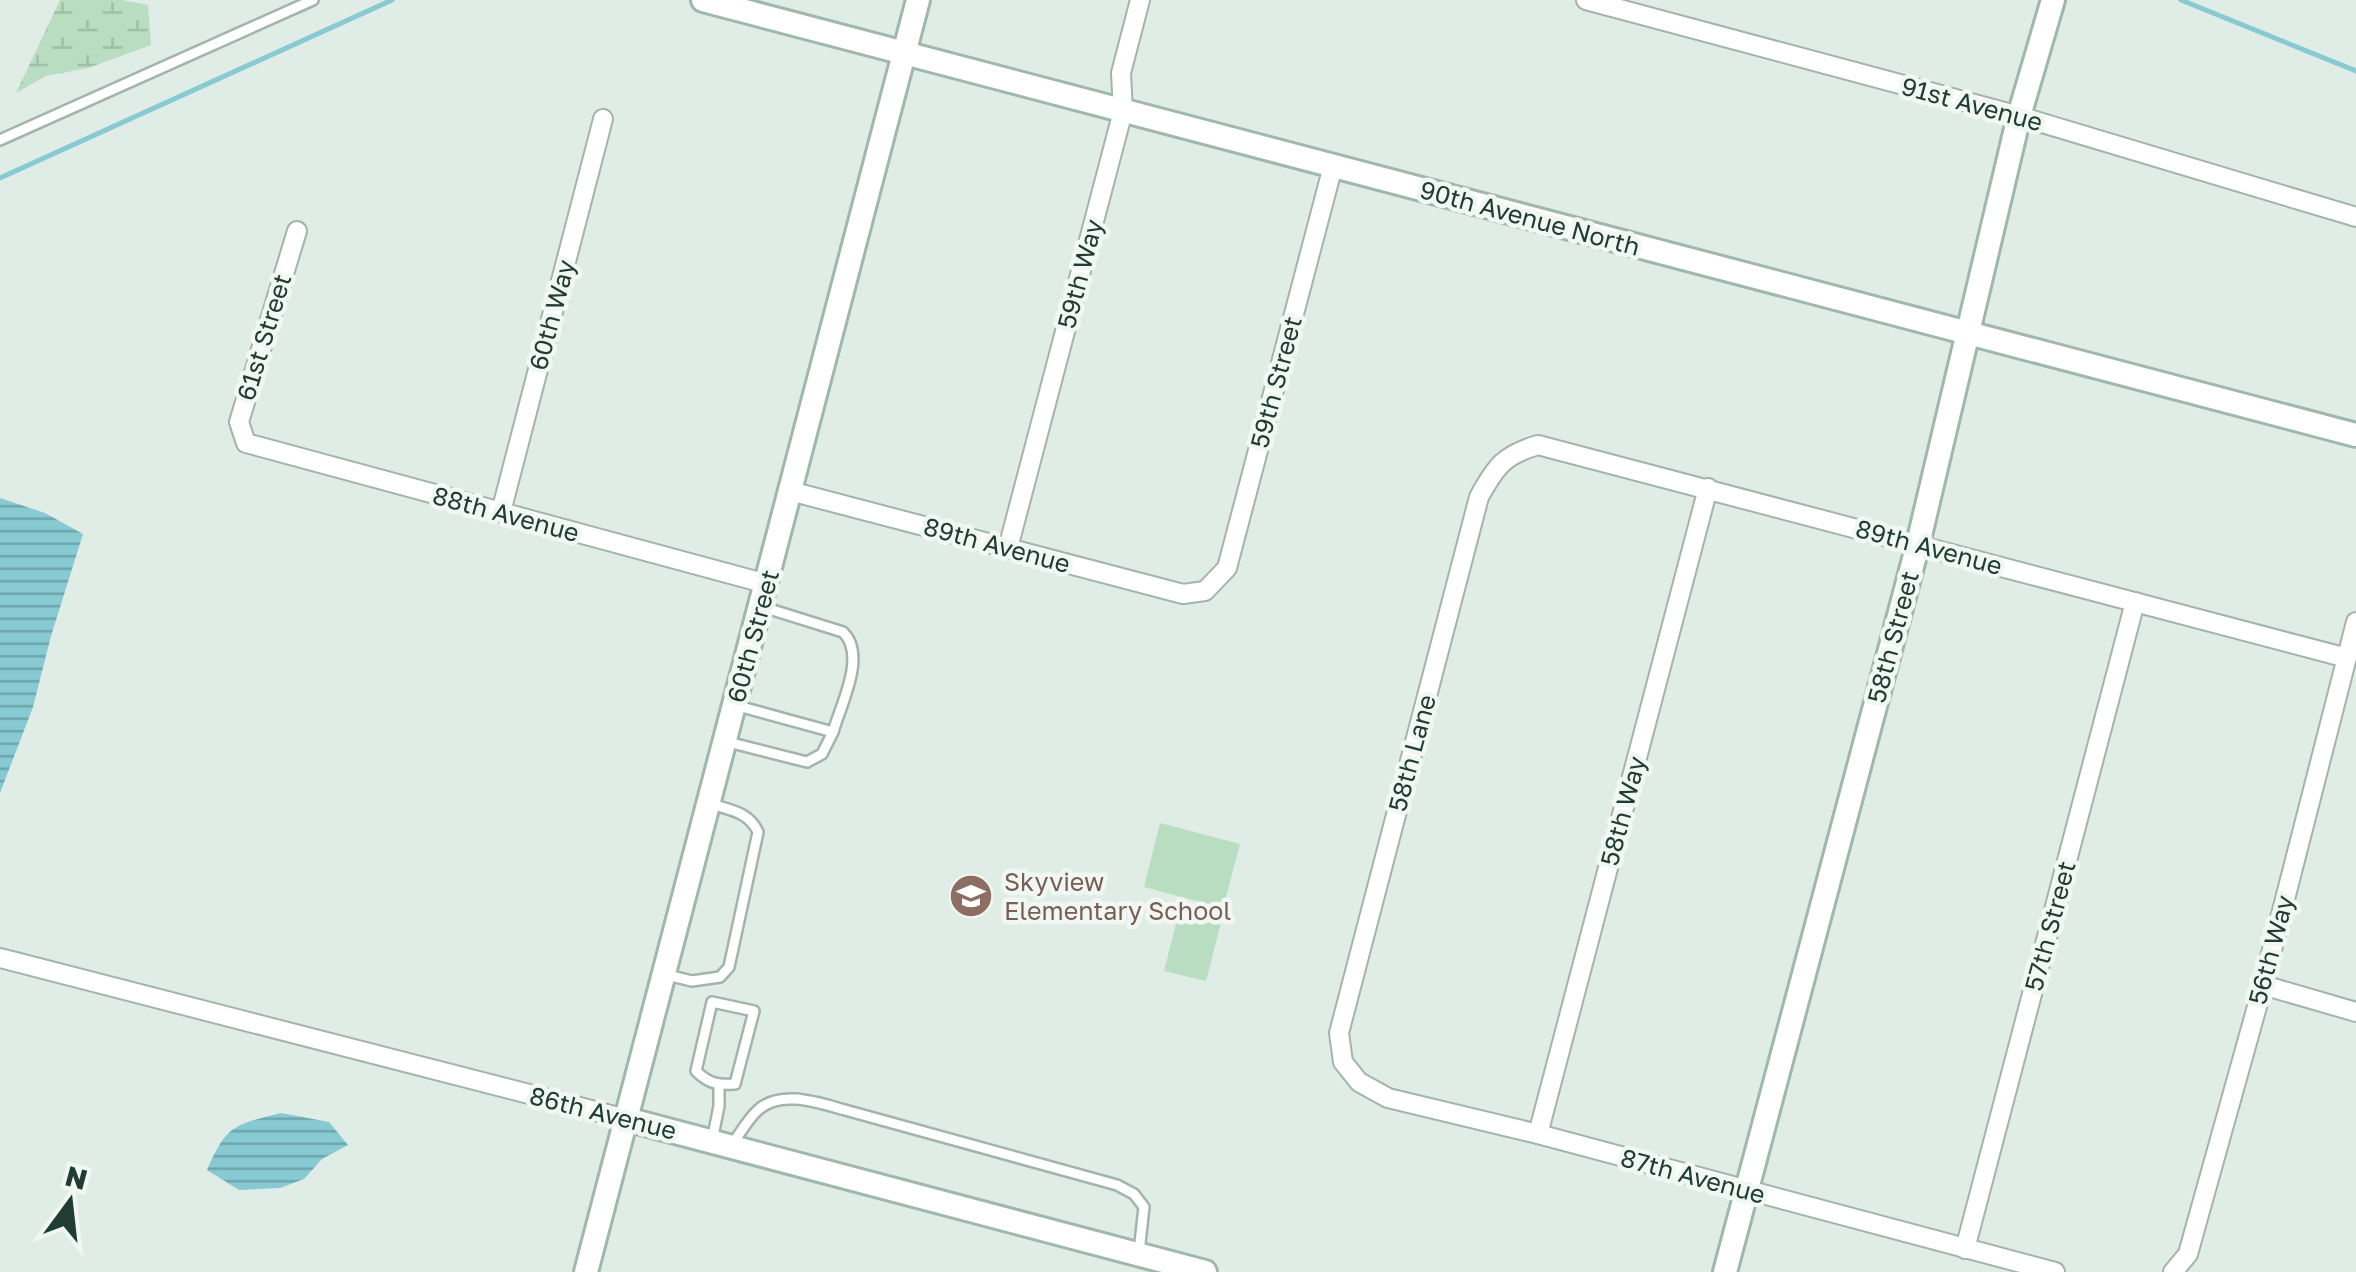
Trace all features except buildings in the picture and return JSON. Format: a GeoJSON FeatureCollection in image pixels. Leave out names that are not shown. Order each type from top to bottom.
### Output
{"type":"FeatureCollection","features":[{"type":"Feature","properties":{"kind":"street","name":"90th Avenue North"},"geometry":{"type":"LineString","coordinates":[[703,0],[2356,436]]}},
{"type":"Feature","properties":{"kind":"street","name":"60th Street"},"geometry":{"type":"LineString","coordinates":[[586,1272],[918,0]]}},
{"type":"Feature","properties":{"kind":"street","name":"59th Way"},"geometry":{"type":"LineString","coordinates":[[1008,548],[1124,111],[1121,73],[1140,0]]}},
{"type":"Feature","properties":{"kind":"street","name":"91st Avenue"},"geometry":{"type":"LineString","coordinates":[[1586,0],[2018,116],[2356,217]]}},
{"type":"Feature","properties":{"kind":"street","name":"58th Street"},"geometry":{"type":"LineString","coordinates":[[1724,1272],[1918,544],[2018,116],[2052,0]]}},
{"type":"Feature","properties":{"kind":"street","name":"60th Way"},"geometry":{"type":"LineString","coordinates":[[501,512],[603,119]]}},
{"type":"Feature","properties":{"kind":"street","name":"59th Street"},"geometry":{"type":"LineString","coordinates":[[1206,591],[1227,568],[1332,166]]}},
{"type":"Feature","properties":{"kind":"street","name":"61st Street"},"geometry":{"type":"LineString","coordinates":[[246,443],[238,422],[297,231]]}},
{"type":"Feature","properties":{"kind":"street","name":"88th Avenue"},"geometry":{"type":"LineString","coordinates":[[246,443],[501,512],[764,595]]}},
{"type":"Feature","properties":{"kind":"street","name":"89th Avenue"},"geometry":{"type":"LineString","coordinates":[[1511,454],[1538,445],[2346,658]]}},
{"type":"Feature","properties":{"kind":"street","name":"58th Lane"},"geometry":{"type":"LineString","coordinates":[[1343,1062],[1339,1032],[1479,498],[1492,474],[1511,454]]}},
{"type":"Feature","properties":{"kind":"street","name":"58th Way"},"geometry":{"type":"LineString","coordinates":[[1538,1134],[1708,488]]}},
{"type":"Feature","properties":{"kind":"street","name":"89th Avenue"},"geometry":{"type":"LineString","coordinates":[[790,490],[1184,594],[1206,591]]}},
{"type":"Feature","properties":{"kind":"street","name":"57th Street"},"geometry":{"type":"LineString","coordinates":[[1966,1249],[2135,602]]}},
{"type":"Feature","properties":{"kind":"street","name":"56th Way"},"geometry":{"type":"LineString","coordinates":[[2173,1272],[2188,1254],[2263,985],[2356,622]]}},
{"type":"Feature","properties":{"kind":"street","name":"86th Avenue"},"geometry":{"type":"LineString","coordinates":[[0,958],[626,1118],[1205,1272]]}},
{"type":"Feature","properties":{"kind":"street"},"geometry":{"type":"LineString","coordinates":[[2263,985],[2356,1012]]}},
{"type":"Feature","properties":{"kind":"street","name":"87th Avenue"},"geometry":{"type":"LineString","coordinates":[[1343,1062],[1359,1082],[1388,1098],[1538,1134],[2055,1272]]}},
{"type":"Feature","properties":{"kind":"lane"},"geometry":{"type":"LineString","coordinates":[[0,140],[312,0]]}},
{"type":"Feature","properties":{"kind":"lane"},"geometry":{"type":"LineString","coordinates":[[726,741],[807,762],[822,754],[854,656],[852,641],[828,625],[764,595]]}},
{"type":"Feature","properties":{"kind":"lane"},"geometry":{"type":"LineString","coordinates":[[735,705],[832,732]]}},
{"type":"Feature","properties":{"kind":"lane"},"geometry":{"type":"LineString","coordinates":[[664,974],[702,980],[720,978],[729,967],[758,832],[742,813],[709,803]]}},
{"type":"Feature","properties":{"kind":"lane"},"geometry":{"type":"LineString","coordinates":[[702,980],[712,1002],[696,1072],[719,1085],[736,1084],[754,1011],[712,1002]]}},
{"type":"Feature","properties":{"kind":"lane"},"geometry":{"type":"LineString","coordinates":[[719,1085],[721,1144]]}},
{"type":"Feature","properties":{"kind":"lane"},"geometry":{"type":"LineString","coordinates":[[721,1144],[760,1108],[776,1101],[801,1099],[845,1110],[1118,1185],[1134,1194],[1144,1207],[1139,1254]]}},
{"type":"Feature","properties":{"kind":"green space"},"geometry":{"type":"Polygon","coordinates":[[[60,0],[122,0],[148,5],[151,45],[88,68],[46,76],[16,93],[60,0]]]}},
{"type":"Feature","properties":{"kind":"green space"},"geometry":{"type":"Polygon","coordinates":[[[1160,823],[1240,844],[1223,908],[1144,887],[1160,823]]]}},
{"type":"Feature","properties":{"kind":"green space"},"geometry":{"type":"Polygon","coordinates":[[[1181,904],[1223,915],[1206,981],[1164,971],[1181,904]]]}},
{"type":"Feature","properties":{"kind":"water"},"geometry":{"type":"Polygon","coordinates":[[[0,498],[45,513],[83,534],[33,707],[0,793],[0,498]]]}},
{"type":"Feature","properties":{"kind":"water"},"geometry":{"type":"Polygon","coordinates":[[[281,1113],[329,1122],[348,1145],[322,1159],[304,1179],[280,1188],[239,1190],[207,1170],[220,1143],[234,1129],[281,1113]]]}},
{"type":"Feature","properties":{"kind":"waterway"},"geometry":{"type":"LineString","coordinates":[[0,178],[392,0]]}},
{"type":"Feature","properties":{"kind":"waterway"},"geometry":{"type":"LineString","coordinates":[[2181,0],[2356,71]]}},
{"type":"Feature","properties":{"kind":"place","name":"Skyview Elementary School"},"geometry":{"type":"Point","coordinates":[971,896]}}]}
